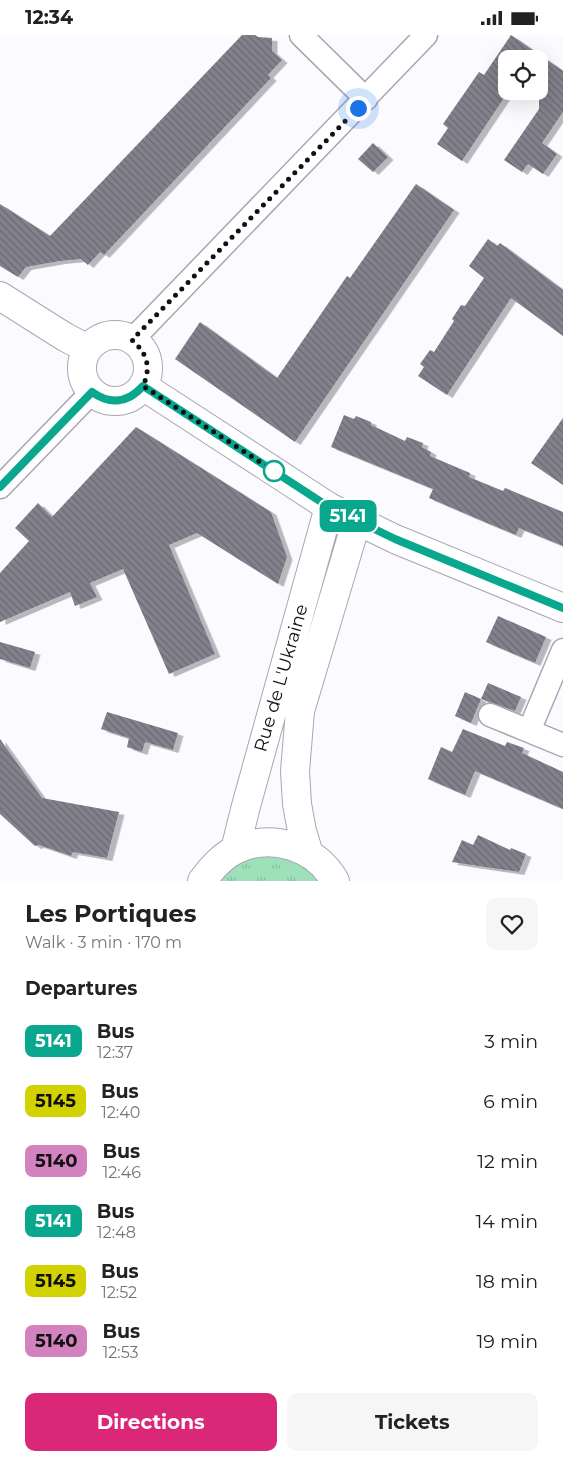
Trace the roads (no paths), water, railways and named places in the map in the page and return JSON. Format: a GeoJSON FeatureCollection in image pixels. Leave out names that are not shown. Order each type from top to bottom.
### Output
{"type":"FeatureCollection","features":[{"type":"Feature","properties":{"kind":"street"},"geometry":{"type":"LineString","coordinates":[[301,35],[366,99]]}},
{"type":"Feature","properties":{"kind":"street"},"geometry":{"type":"LineString","coordinates":[[132,340],[426,35]]}},
{"type":"Feature","properties":{"kind":"street"},"geometry":{"type":"LineString","coordinates":[[0,296],[64,337],[88,349]]}},
{"type":"Feature","properties":{"kind":"street"},"geometry":{"type":"LineString","coordinates":[[113,335],[132,340],[140,347],[147,361],[147,377],[143,386],[128,399],[109,401],[100,398],[92,392],[83,376],[82,367],[88,349],[95,342],[113,335]]}},
{"type":"Feature","properties":{"kind":"street"},"geometry":{"type":"LineString","coordinates":[[143,386],[329,507],[395,539],[563,608]]}},
{"type":"Feature","properties":{"kind":"street"},"geometry":{"type":"LineString","coordinates":[[0,487],[92,392]]}},
{"type":"Feature","properties":{"kind":"street","name":"Rue de L'Ukraine"},"geometry":{"type":"LineString","coordinates":[[235,850],[329,507]]}},
{"type":"Feature","properties":{"kind":"street","name":"Rue de L'Ukraine"},"geometry":{"type":"LineString","coordinates":[[309,854],[297,804],[295,771],[300,711],[357,520]]}},
{"type":"Feature","properties":{"kind":"street"},"geometry":{"type":"LineString","coordinates":[[529,731],[563,650]]}},
{"type":"Feature","properties":{"kind":"street"},"geometry":{"type":"LineString","coordinates":[[490,715],[563,745]]}},
{"type":"Feature","properties":{"kind":"street"},"geometry":{"type":"LineString","coordinates":[[202,881],[216,863],[235,850],[254,844],[273,842],[292,845],[309,854],[342,880]]}}]}
